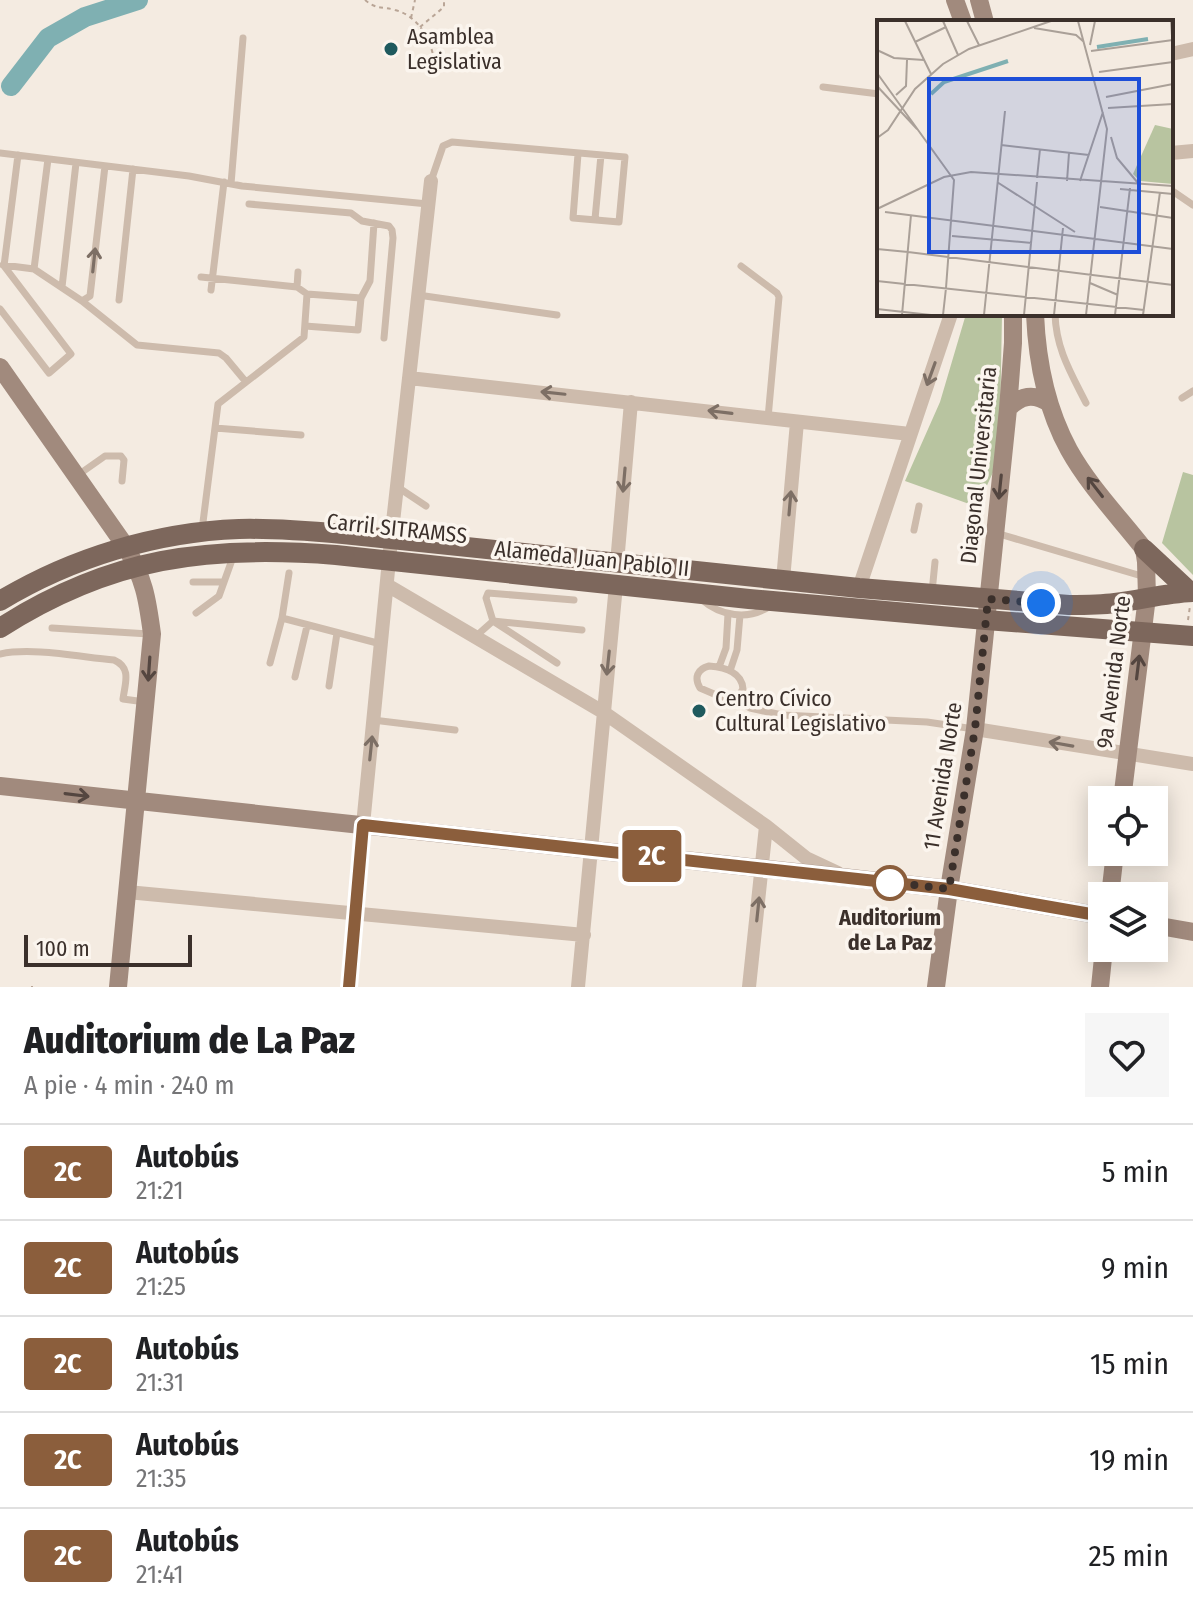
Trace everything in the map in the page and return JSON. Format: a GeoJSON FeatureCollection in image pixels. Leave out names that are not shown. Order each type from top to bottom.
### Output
{"type":"FeatureCollection","features":[{"type":"Feature","properties":{"kind":"main road","name":"Alameda Juan Pablo II"},"geometry":{"type":"LineString","coordinates":[[0,601],[39,580],[131,557],[202,532],[237,529],[297,530],[390,550],[616,585],[775,602],[987,610],[1145,607],[1192,596]]}},
{"type":"Feature","properties":{"kind":"main road","name":"Carril SITRAMSS"},"geometry":{"type":"LineString","coordinates":[[0,617],[44,591],[131,557],[184,547],[247,541],[390,550],[779,592],[987,610],[1089,617],[1145,607]]}},
{"type":"Feature","properties":{"kind":"main road"},"geometry":{"type":"LineString","coordinates":[[1144,549],[1192,596]]}},
{"type":"Feature","properties":{"kind":"main road","name":"Alameda Juan Pablo II"},"geometry":{"type":"LineString","coordinates":[[0,628],[131,557],[390,550],[617,563],[932,594],[987,610],[1118,603],[1145,607],[1191,629]]}},
{"type":"Feature","properties":{"kind":"street"},"geometry":{"type":"LineString","coordinates":[[955,0],[962,20]]}},
{"type":"Feature","properties":{"kind":"street"},"geometry":{"type":"LineString","coordinates":[[979,0],[984,20]]}},
{"type":"Feature","properties":{"kind":"street"},"geometry":{"type":"LineString","coordinates":[[1173,54],[1193,49]]}},
{"type":"Feature","properties":{"kind":"street"},"geometry":{"type":"LineString","coordinates":[[1173,153],[1193,151]]}},
{"type":"Feature","properties":{"kind":"street"},"geometry":{"type":"LineString","coordinates":[[349,987],[390,550],[431,181]]}},
{"type":"Feature","properties":{"kind":"street"},"geometry":{"type":"LineString","coordinates":[[859,588],[950,316]]}},
{"type":"Feature","properties":{"kind":"street","name":"Diagonal Universitaria"},"geometry":{"type":"LineString","coordinates":[[987,610],[1008,409],[1013,316]]}},
{"type":"Feature","properties":{"kind":"street"},"geometry":{"type":"LineString","coordinates":[[1035,316],[1044,385],[1069,450],[1144,549]]}},
{"type":"Feature","properties":{"kind":"street"},"geometry":{"type":"LineString","coordinates":[[1013,343],[1021,355],[1027,356],[1032,355],[1036,341]]}},
{"type":"Feature","properties":{"kind":"street"},"geometry":{"type":"LineString","coordinates":[[0,367],[131,557],[147,595],[152,634],[118,987]]}},
{"type":"Feature","properties":{"kind":"street"},"geometry":{"type":"LineString","coordinates":[[409,378],[910,434]]}},
{"type":"Feature","properties":{"kind":"street"},"geometry":{"type":"LineString","coordinates":[[1008,409],[1027,396],[1049,403]]}},
{"type":"Feature","properties":{"kind":"street"},"geometry":{"type":"LineString","coordinates":[[617,563],[631,402]]}},
{"type":"Feature","properties":{"kind":"street"},"geometry":{"type":"LineString","coordinates":[[783,580],[797,422]]}},
{"type":"Feature","properties":{"kind":"street","name":"9a Avenida Norte"},"geometry":{"type":"LineString","coordinates":[[1124,786],[1145,607],[1144,549]]}},
{"type":"Feature","properties":{"kind":"street"},"geometry":{"type":"LineString","coordinates":[[387,585],[603,712],[766,826],[806,858],[851,878]]}},
{"type":"Feature","properties":{"kind":"street"},"geometry":{"type":"LineString","coordinates":[[578,987],[616,585]]}},
{"type":"Feature","properties":{"kind":"street","name":"11 Avenida Norte"},"geometry":{"type":"LineString","coordinates":[[936,987],[975,729],[987,610]]}},
{"type":"Feature","properties":{"kind":"street"},"geometry":{"type":"LineString","coordinates":[[975,729],[1193,764]]}},
{"type":"Feature","properties":{"kind":"street"},"geometry":{"type":"LineString","coordinates":[[0,786],[949,889],[1088,914]]}},
{"type":"Feature","properties":{"kind":"street"},"geometry":{"type":"LineString","coordinates":[[749,987],[766,826]]}},
{"type":"Feature","properties":{"kind":"street"},"geometry":{"type":"LineString","coordinates":[[127,892],[584,935]]}},
{"type":"Feature","properties":{"kind":"street"},"geometry":{"type":"LineString","coordinates":[[1168,928],[1193,932]]}},
{"type":"Feature","properties":{"kind":"street"},"geometry":{"type":"LineString","coordinates":[[1100,987],[1103,962]]}},
{"type":"Feature","properties":{"kind":"lane"},"geometry":{"type":"LineString","coordinates":[[211,290],[243,38]]}},
{"type":"Feature","properties":{"kind":"lane"},"geometry":{"type":"LineString","coordinates":[[823,87],[877,94]]}},
{"type":"Feature","properties":{"kind":"lane"},"geometry":{"type":"LineString","coordinates":[[431,181],[443,146],[447,143],[625,157],[619,222],[573,218],[578,154]]}},
{"type":"Feature","properties":{"kind":"lane"},"geometry":{"type":"LineString","coordinates":[[0,153],[227,183],[428,204]]}},
{"type":"Feature","properties":{"kind":"lane"},"geometry":{"type":"LineString","coordinates":[[0,309],[49,373],[71,354],[2,265],[18,155]]}},
{"type":"Feature","properties":{"kind":"lane"},"geometry":{"type":"LineString","coordinates":[[595,219],[601,155]]}},
{"type":"Feature","properties":{"kind":"lane"},"geometry":{"type":"LineString","coordinates":[[34,269],[48,159]]}},
{"type":"Feature","properties":{"kind":"lane"},"geometry":{"type":"LineString","coordinates":[[62,287],[76,163]]}},
{"type":"Feature","properties":{"kind":"lane"},"geometry":{"type":"LineString","coordinates":[[82,301],[90,296],[105,166]]}},
{"type":"Feature","properties":{"kind":"lane"},"geometry":{"type":"LineString","coordinates":[[119,300],[133,169]]}},
{"type":"Feature","properties":{"kind":"lane"},"geometry":{"type":"LineString","coordinates":[[1173,191],[1193,205]]}},
{"type":"Feature","properties":{"kind":"lane"},"geometry":{"type":"LineString","coordinates":[[249,204],[351,213],[362,221],[387,225],[393,236],[384,338]]}},
{"type":"Feature","properties":{"kind":"lane"},"geometry":{"type":"LineString","coordinates":[[305,326],[358,330],[361,298],[370,281],[374,223]]}},
{"type":"Feature","properties":{"kind":"lane"},"geometry":{"type":"LineString","coordinates":[[2,265],[34,269],[82,301],[137,345],[219,353],[246,382]]}},
{"type":"Feature","properties":{"kind":"lane"},"geometry":{"type":"LineString","coordinates":[[741,266],[779,297],[768,418]]}},
{"type":"Feature","properties":{"kind":"lane"},"geometry":{"type":"LineString","coordinates":[[297,287],[298,272]]}},
{"type":"Feature","properties":{"kind":"lane"},"geometry":{"type":"LineString","coordinates":[[201,277],[297,287],[307,294],[361,298]]}},
{"type":"Feature","properties":{"kind":"lane"},"geometry":{"type":"LineString","coordinates":[[202,532],[218,404],[304,337],[307,294]]}},
{"type":"Feature","properties":{"kind":"lane"},"geometry":{"type":"LineString","coordinates":[[418,295],[557,315]]}},
{"type":"Feature","properties":{"kind":"lane"},"geometry":{"type":"LineString","coordinates":[[1055,316],[1062,356],[1086,403]]}},
{"type":"Feature","properties":{"kind":"lane"},"geometry":{"type":"LineString","coordinates":[[1182,398],[1193,391]]}},
{"type":"Feature","properties":{"kind":"lane"},"geometry":{"type":"LineString","coordinates":[[215,428],[301,435]]}},
{"type":"Feature","properties":{"kind":"lane"},"geometry":{"type":"LineString","coordinates":[[76,476],[105,456],[121,456],[124,460],[122,481]]}},
{"type":"Feature","properties":{"kind":"lane"},"geometry":{"type":"LineString","coordinates":[[397,486],[426,506]]}},
{"type":"Feature","properties":{"kind":"lane"},"geometry":{"type":"LineString","coordinates":[[914,530],[919,506]]}},
{"type":"Feature","properties":{"kind":"lane"},"geometry":{"type":"LineString","coordinates":[[995,533],[1145,607]]}},
{"type":"Feature","properties":{"kind":"lane"},"geometry":{"type":"LineString","coordinates":[[196,613],[216,599],[235,552]]}},
{"type":"Feature","properties":{"kind":"lane"},"geometry":{"type":"LineString","coordinates":[[932,594],[935,562]]}},
{"type":"Feature","properties":{"kind":"lane"},"geometry":{"type":"LineString","coordinates":[[270,663],[282,618],[289,573]]}},
{"type":"Feature","properties":{"kind":"lane"},"geometry":{"type":"LineString","coordinates":[[193,582],[224,582]]}},
{"type":"Feature","properties":{"kind":"lane"},"geometry":{"type":"LineString","coordinates":[[557,663],[493,621],[486,598],[488,593],[574,600]]}},
{"type":"Feature","properties":{"kind":"lane"},"geometry":{"type":"LineString","coordinates":[[697,594],[711,607],[728,614],[760,612],[775,602]]}},
{"type":"Feature","properties":{"kind":"lane"},"geometry":{"type":"LineString","coordinates":[[719,667],[726,648],[728,614]]}},
{"type":"Feature","properties":{"kind":"lane"},"geometry":{"type":"LineString","coordinates":[[730,671],[737,650],[740,615]]}},
{"type":"Feature","properties":{"kind":"lane"},"geometry":{"type":"LineString","coordinates":[[282,618],[381,644]]}},
{"type":"Feature","properties":{"kind":"lane"},"geometry":{"type":"LineString","coordinates":[[475,637],[493,621],[582,630]]}},
{"type":"Feature","properties":{"kind":"lane"},"geometry":{"type":"LineString","coordinates":[[295,677],[307,626]]}},
{"type":"Feature","properties":{"kind":"lane"},"geometry":{"type":"LineString","coordinates":[[52,628],[152,634]]}},
{"type":"Feature","properties":{"kind":"lane"},"geometry":{"type":"LineString","coordinates":[[329,686],[337,633]]}},
{"type":"Feature","properties":{"kind":"lane"},"geometry":{"type":"LineString","coordinates":[[0,654],[27,652],[114,660],[126,670],[123,699],[146,702]]}},
{"type":"Feature","properties":{"kind":"lane"},"geometry":{"type":"LineString","coordinates":[[736,700],[742,693],[742,682],[738,676],[719,667],[709,666],[699,671],[698,686],[702,690],[736,700],[750,708],[782,715],[927,722],[975,729]]}},
{"type":"Feature","properties":{"kind":"lane"},"geometry":{"type":"LineString","coordinates":[[373,720],[455,730]]}},
{"type":"Feature","properties":{"kind":"path"},"geometry":{"type":"LineString","coordinates":[[365,0],[380,8],[399,11],[420,27],[430,43],[434,59]]}},
{"type":"Feature","properties":{"kind":"path"},"geometry":{"type":"LineString","coordinates":[[411,20],[415,0]]}},
{"type":"Feature","properties":{"kind":"path"},"geometry":{"type":"LineString","coordinates":[[420,27],[444,7],[444,0]]}},
{"type":"Feature","properties":{"kind":"path"},"geometry":{"type":"LineString","coordinates":[[1191,629],[1192,596]]}},
{"type":"Feature","properties":{"kind":"green space"},"geometry":{"type":"Polygon","coordinates":[[[965,316],[1002,316],[1000,427],[995,468],[983,494],[978,492],[972,505],[905,481],[940,402],[965,316]]]}},
{"type":"Feature","properties":{"kind":"green space"},"geometry":{"type":"Polygon","coordinates":[[[1183,472],[1193,475],[1193,575],[1162,543],[1183,472]]]}},
{"type":"Feature","properties":{"kind":"waterway"},"geometry":{"type":"LineString","coordinates":[[11,86],[48,38],[85,17],[138,0]]}},
{"type":"Feature","properties":{"kind":"bus line","name":"2C"},"geometry":{"type":"LineString","coordinates":[[349,987],[363,825],[949,889],[1088,914]]}},
{"type":"Feature","properties":{"kind":"place","name":"Asamblea Legislativa"},"geometry":{"type":"Point","coordinates":[391,49]}},
{"type":"Feature","properties":{"kind":"place","name":"Centro Cívico Cultural Legislativo"},"geometry":{"type":"Point","coordinates":[699,711]}},
{"type":"Feature","properties":{"kind":"place","name":"Auditorium de La Paz"},"geometry":{"type":"Point","coordinates":[890,883]}},
{"type":"Feature","properties":{"kind":"route"},"geometry":{"type":"LineString","coordinates":[[890,883],[949,889],[975,729],[988,599],[1041,603]]}}]}
